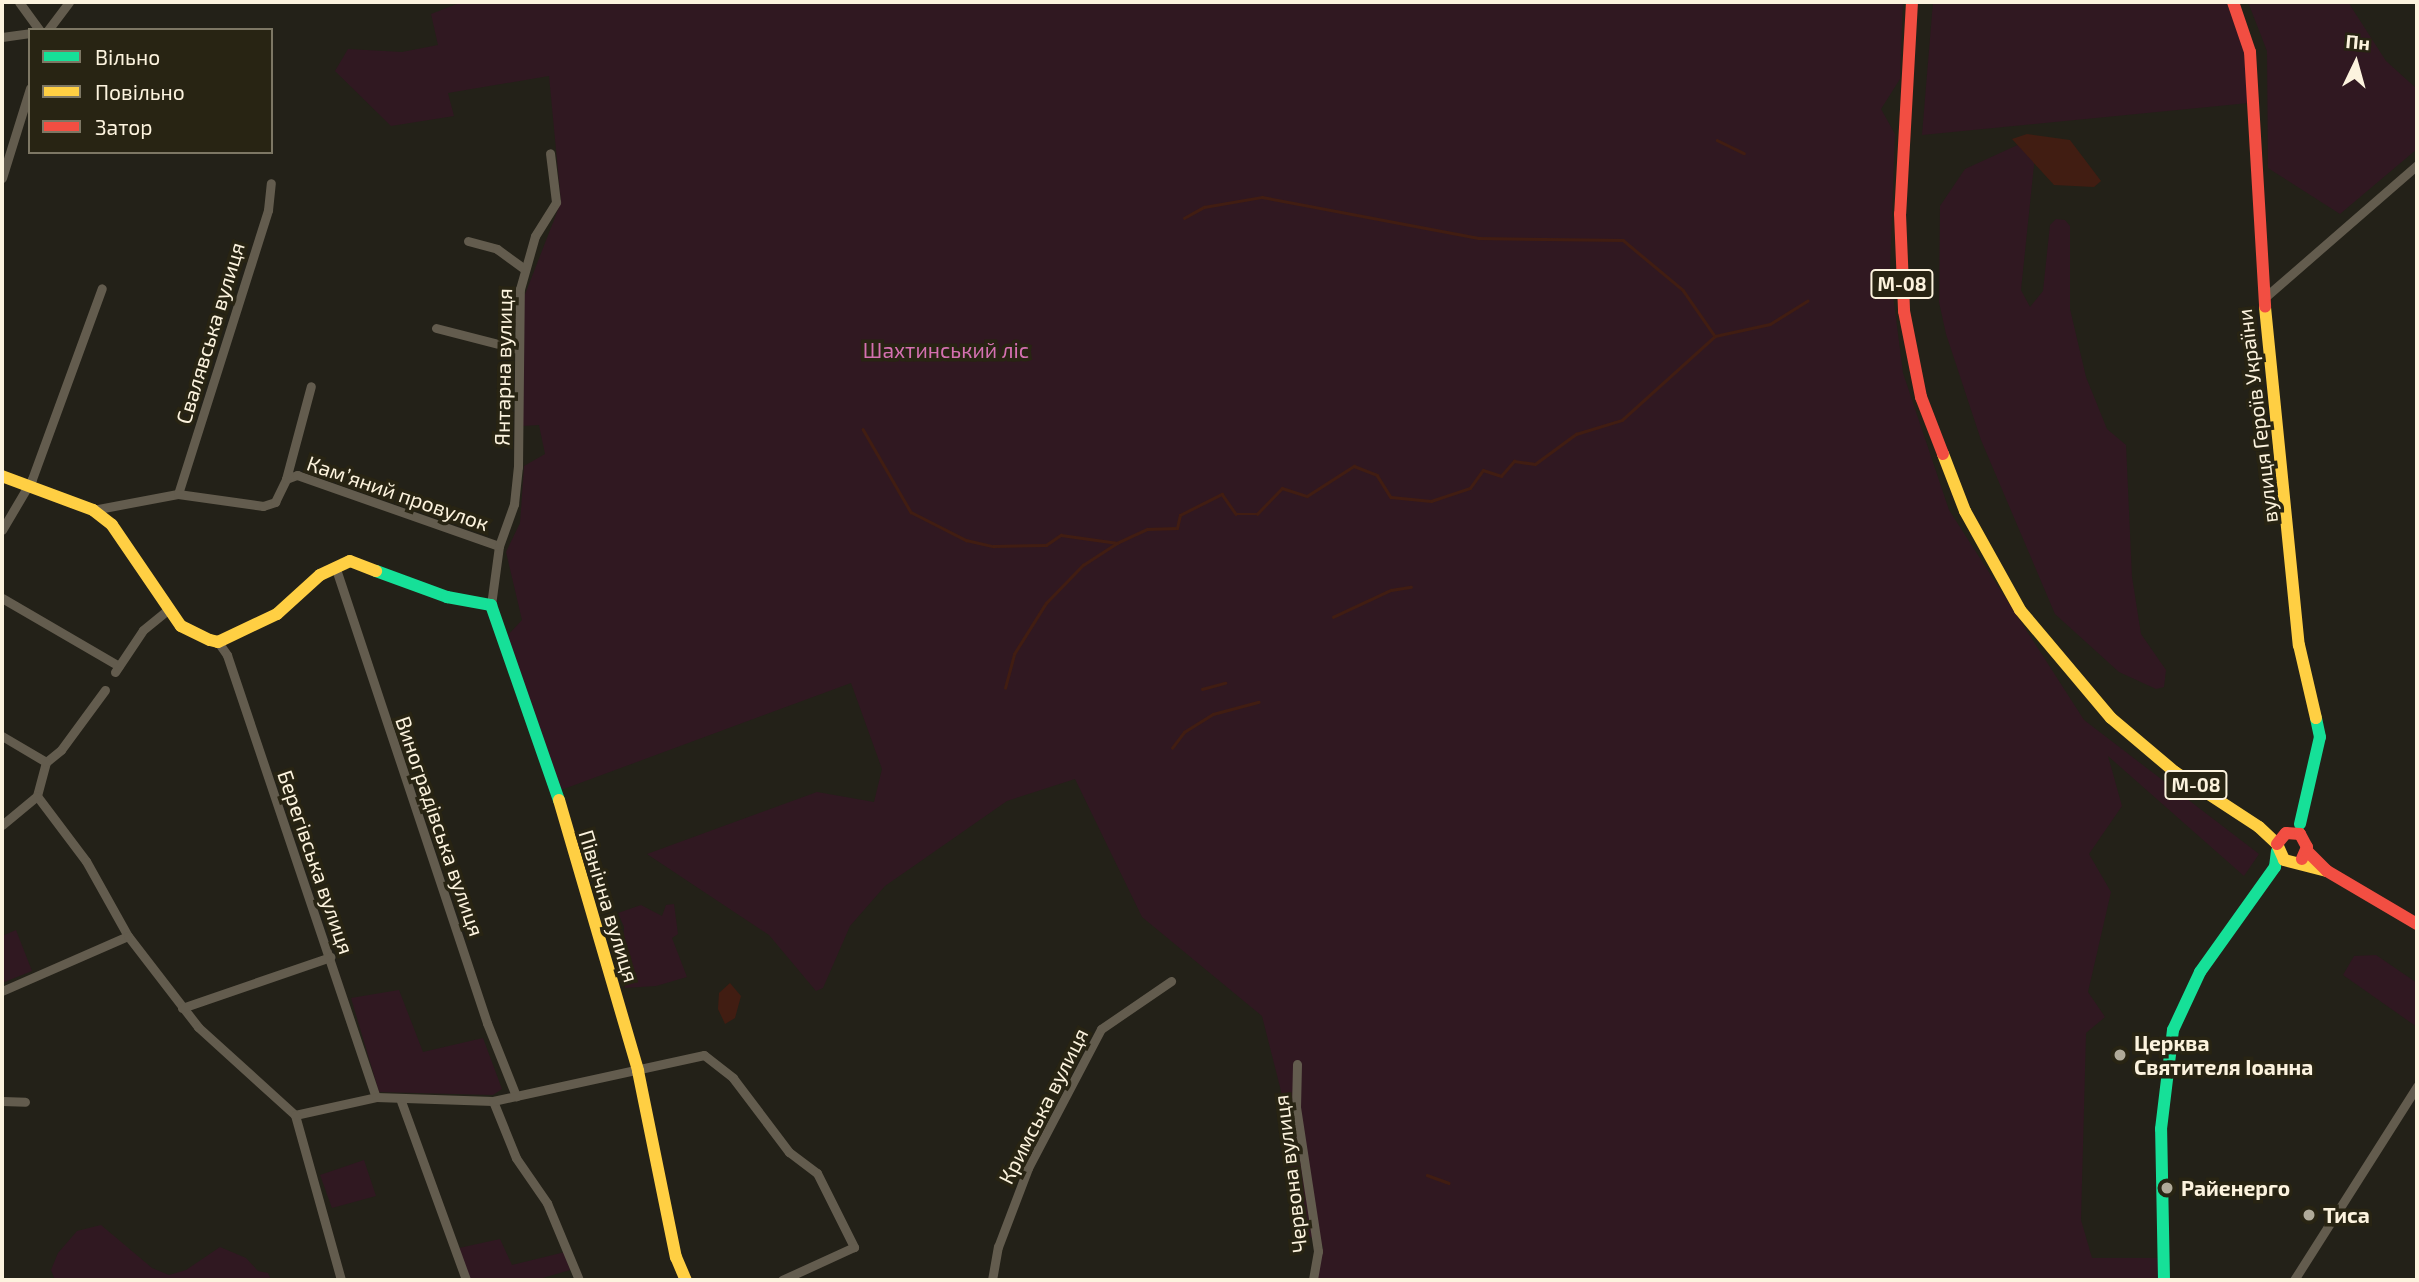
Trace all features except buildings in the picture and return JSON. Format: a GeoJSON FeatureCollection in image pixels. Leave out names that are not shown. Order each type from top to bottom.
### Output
{"type":"FeatureCollection","features":[{"type":"Feature","properties":{"kind":"main road","name":"М-08"},"geometry":{"type":"LineString","coordinates":[[1912,2],[1900,273],[1916,376],[1954,487],[2020,610],[2083,689],[2135,740],[2281,841]]}},
{"type":"Feature","properties":{"kind":"main road","name":"вулиця Героїв України"},"geometry":{"type":"LineString","coordinates":[[2233,2],[2250,52],[2263,299],[2299,645],[2320,737],[2300,824]]}},
{"type":"Feature","properties":{"kind":"main road"},"geometry":{"type":"LineString","coordinates":[[2,476],[26,489],[93,509],[112,526],[181,626],[218,642],[277,614],[335,566],[359,562],[447,597],[491,605]]}},
{"type":"Feature","properties":{"kind":"main road","name":"Північна вулиця"},"geometry":{"type":"LineString","coordinates":[[491,605],[545,753],[638,1070],[680,1279]]}},
{"type":"Feature","properties":{"kind":"main road"},"geometry":{"type":"LineString","coordinates":[[2281,841],[2300,834],[2327,870]]}},
{"type":"Feature","properties":{"kind":"main road"},"geometry":{"type":"LineString","coordinates":[[2281,841],[2292,862]]}},
{"type":"Feature","properties":{"kind":"main road"},"geometry":{"type":"LineString","coordinates":[[2164,1280],[2161,1129],[2173,1030],[2200,972],[2275,867],[2281,841]]}},
{"type":"Feature","properties":{"kind":"main road"},"geometry":{"type":"LineString","coordinates":[[2292,862],[2307,846]]}},
{"type":"Feature","properties":{"kind":"main road"},"geometry":{"type":"LineString","coordinates":[[2275,867],[2292,862],[2327,870],[2417,924]]}},
{"type":"Feature","properties":{"kind":"street"},"geometry":{"type":"LineString","coordinates":[[19,2],[37,28]]}},
{"type":"Feature","properties":{"kind":"street"},"geometry":{"type":"LineString","coordinates":[[48,28],[69,2]]}},
{"type":"Feature","properties":{"kind":"street"},"geometry":{"type":"LineString","coordinates":[[2,37],[28,33]]}},
{"type":"Feature","properties":{"kind":"street"},"geometry":{"type":"LineString","coordinates":[[2,178],[28,94]]}},
{"type":"Feature","properties":{"kind":"street","name":"Янтарна вулиця"},"geometry":{"type":"LineString","coordinates":[[499,546],[514,504],[517,477],[520,289],[535,236],[556,202],[551,153]]}},
{"type":"Feature","properties":{"kind":"street"},"geometry":{"type":"LineString","coordinates":[[2263,299],[2417,165]]}},
{"type":"Feature","properties":{"kind":"street","name":"Свалявська вулиця"},"geometry":{"type":"LineString","coordinates":[[178,494],[268,210],[271,183]]}},
{"type":"Feature","properties":{"kind":"street"},"geometry":{"type":"LineString","coordinates":[[468,240],[498,249],[525,268]]}},
{"type":"Feature","properties":{"kind":"street"},"geometry":{"type":"LineString","coordinates":[[2,530],[26,489],[102,288]]}},
{"type":"Feature","properties":{"kind":"street"},"geometry":{"type":"LineString","coordinates":[[436,328],[518,349]]}},
{"type":"Feature","properties":{"kind":"street"},"geometry":{"type":"LineString","coordinates":[[93,509],[178,494],[263,506],[275,502],[286,480],[311,386]]}},
{"type":"Feature","properties":{"kind":"street","name":"Камʼяний провулок"},"geometry":{"type":"LineString","coordinates":[[286,480],[297,475],[499,546]]}},
{"type":"Feature","properties":{"kind":"street","name":"Північна вулиця"},"geometry":{"type":"LineString","coordinates":[[491,605],[499,546]]}},
{"type":"Feature","properties":{"kind":"street","name":"Виноградівська вулиця"},"geometry":{"type":"LineString","coordinates":[[335,566],[487,1023],[516,1096]]}},
{"type":"Feature","properties":{"kind":"street"},"geometry":{"type":"LineString","coordinates":[[2,598],[117,669],[143,630],[168,610]]}},
{"type":"Feature","properties":{"kind":"street","name":"Берегівська вулиця"},"geometry":{"type":"LineString","coordinates":[[218,642],[227,655],[376,1097]]}},
{"type":"Feature","properties":{"kind":"street"},"geometry":{"type":"LineString","coordinates":[[2,825],[37,796],[46,762],[61,750],[105,690]]}},
{"type":"Feature","properties":{"kind":"street"},"geometry":{"type":"LineString","coordinates":[[2,736],[46,762]]}},
{"type":"Feature","properties":{"kind":"street"},"geometry":{"type":"LineString","coordinates":[[37,796],[86,861],[128,936],[182,1008],[295,1115],[341,1280]]}},
{"type":"Feature","properties":{"kind":"street"},"geometry":{"type":"LineString","coordinates":[[2281,841],[2300,824],[2307,846]]}},
{"type":"Feature","properties":{"kind":"street"},"geometry":{"type":"LineString","coordinates":[[2,991],[128,936]]}},
{"type":"Feature","properties":{"kind":"street"},"geometry":{"type":"LineString","coordinates":[[182,1008],[330,957]]}},
{"type":"Feature","properties":{"kind":"street","name":"Кримська вулиця"},"geometry":{"type":"LineString","coordinates":[[992,1280],[998,1247],[1028,1168],[1101,1029],[1171,981]]}},
{"type":"Feature","properties":{"kind":"street"},"geometry":{"type":"LineString","coordinates":[[295,1115],[376,1097],[401,1101],[492,1101],[638,1070],[687,1056],[704,1055],[720,1066],[789,1152],[817,1173],[855,1247],[782,1280]]}},
{"type":"Feature","properties":{"kind":"street","name":"Червона вулиця"},"geometry":{"type":"LineString","coordinates":[[1297,1064],[1296,1107],[1318,1251],[1313,1280]]}},
{"type":"Feature","properties":{"kind":"street"},"geometry":{"type":"LineString","coordinates":[[2294,1280],[2417,1086]]}},
{"type":"Feature","properties":{"kind":"street"},"geometry":{"type":"LineString","coordinates":[[2,1101],[25,1102]]}},
{"type":"Feature","properties":{"kind":"street"},"geometry":{"type":"LineString","coordinates":[[401,1101],[466,1280]]}},
{"type":"Feature","properties":{"kind":"street"},"geometry":{"type":"LineString","coordinates":[[492,1101],[516,1158],[547,1203],[579,1280]]}},
{"type":"Feature","properties":{"kind":"green space","name":"Шахтинський ліс"},"geometry":{"type":"Polygon","coordinates":[[[462,2],[1903,2],[1900,79],[1881,109],[1895,134],[1890,271],[1903,373],[1949,510],[2084,720],[2259,854],[2244,876],[2108,756],[2122,806],[2089,854],[2111,892],[2088,992],[2105,1017],[2086,1033],[2081,1220],[2092,1258],[2159,1258],[2157,1280],[1316,1280],[1323,1246],[1298,1228],[1281,1091],[1262,1016],[1142,917],[1075,779],[1007,801],[885,886],[850,926],[823,988],[816,991],[769,935],[647,854],[817,792],[874,802],[882,769],[851,683],[561,790],[507,636],[522,620],[506,552],[520,523],[524,466],[545,454],[539,425],[523,426],[522,302],[561,202],[549,76],[448,93],[454,116],[391,126],[335,71],[348,49],[402,52],[438,45],[431,14],[462,2]]]}},
{"type":"Feature","properties":{"kind":"green space"},"geometry":{"type":"Polygon","coordinates":[[[1933,2],[2226,2],[2247,53],[2249,103],[1922,135],[1933,2]]]}},
{"type":"Feature","properties":{"kind":"green space"},"geometry":{"type":"Polygon","coordinates":[[[2248,2],[2348,2],[2386,61],[2417,89],[2417,149],[2340,214],[2268,168],[2267,51],[2248,2]]]}},
{"type":"Feature","properties":{"kind":"green space"},"geometry":{"type":"Polygon","coordinates":[[[2037,136],[2021,290],[2030,307],[2043,291],[2050,225],[2056,219],[2065,220],[2070,226],[2070,309],[2086,377],[2107,429],[2126,445],[2132,577],[2141,634],[2166,670],[2164,687],[2156,689],[2119,672],[2055,614],[1981,440],[1946,334],[1939,302],[1940,206],[1965,169],[2037,136]]]}},
{"type":"Feature","properties":{"kind":"green space"},"geometry":{"type":"Polygon","coordinates":[[[674,904],[678,934],[672,938],[687,977],[656,986],[625,988],[621,976],[624,927],[618,913],[641,905],[662,916],[666,905],[674,904]]]}},
{"type":"Feature","properties":{"kind":"green space"},"geometry":{"type":"Polygon","coordinates":[[[16,930],[32,971],[2,983],[2,936],[16,930]]]}},
{"type":"Feature","properties":{"kind":"green space"},"geometry":{"type":"Polygon","coordinates":[[[2376,955],[2417,983],[2417,1027],[2343,975],[2354,956],[2376,955]]]}},
{"type":"Feature","properties":{"kind":"green space"},"geometry":{"type":"Polygon","coordinates":[[[399,990],[423,1052],[483,1038],[502,1089],[493,1095],[379,1092],[351,998],[399,990]]]}},
{"type":"Feature","properties":{"kind":"green space"},"geometry":{"type":"Polygon","coordinates":[[[364,1160],[376,1196],[332,1208],[320,1175],[364,1160]]]}},
{"type":"Feature","properties":{"kind":"green space"},"geometry":{"type":"Polygon","coordinates":[[[101,1225],[152,1268],[169,1275],[186,1270],[220,1247],[246,1258],[258,1271],[268,1273],[271,1280],[55,1280],[51,1270],[58,1253],[77,1231],[101,1225]]]}},
{"type":"Feature","properties":{"kind":"green space"},"geometry":{"type":"Polygon","coordinates":[[[500,1239],[512,1265],[565,1252],[570,1270],[536,1280],[470,1280],[459,1248],[500,1239]]]}},
{"type":"Feature","properties":{"kind":"shaded area"},"geometry":{"type":"Polygon","coordinates":[[[2027,134],[2070,140],[2101,181],[2094,187],[2054,185],[2012,139],[2027,134]]]}},
{"type":"Feature","properties":{"kind":"shaded area"},"geometry":{"type":"Polygon","coordinates":[[[730,983],[741,996],[735,1018],[725,1024],[718,1009],[719,993],[730,983]]]}},
{"type":"Feature","properties":{"kind":"waterway"},"geometry":{"type":"LineString","coordinates":[[1717,140],[1744,153]]}},
{"type":"Feature","properties":{"kind":"waterway"},"geometry":{"type":"LineString","coordinates":[[1184,218],[1204,207],[1262,197],[1478,238],[1623,240],[1683,290],[1715,336]]}},
{"type":"Feature","properties":{"kind":"waterway"},"geometry":{"type":"LineString","coordinates":[[863,429],[911,512],[966,540],[993,546],[1046,545],[1061,535],[1117,543],[1147,529],[1177,528],[1180,515],[1222,494],[1236,514],[1257,514],[1282,488],[1307,496],[1354,466],[1377,475],[1391,497],[1431,501],[1470,488],[1483,470],[1501,476],[1514,461],[1535,464],[1576,434],[1622,420],[1715,336],[1770,324],[1807,301]]}},
{"type":"Feature","properties":{"kind":"waterway"},"geometry":{"type":"LineString","coordinates":[[1005,688],[1014,654],[1046,603],[1083,565],[1117,543]]}},
{"type":"Feature","properties":{"kind":"waterway"},"geometry":{"type":"LineString","coordinates":[[1333,617],[1391,590],[1411,587]]}},
{"type":"Feature","properties":{"kind":"waterway"},"geometry":{"type":"LineString","coordinates":[[1202,689],[1225,683]]}},
{"type":"Feature","properties":{"kind":"waterway"},"geometry":{"type":"LineString","coordinates":[[1172,748],[1184,732],[1213,714],[1258,702]]}},
{"type":"Feature","properties":{"kind":"waterway"},"geometry":{"type":"LineString","coordinates":[[1427,1175],[1449,1183]]}},
{"type":"Feature","properties":{"kind":"traffic: fast"},"geometry":{"type":"LineString","coordinates":[[376,571],[447,597],[491,605],[559,800]]}},
{"type":"Feature","properties":{"kind":"traffic: fast"},"geometry":{"type":"LineString","coordinates":[[2300,824],[2320,737],[2316,718]]}},
{"type":"Feature","properties":{"kind":"traffic: fast"},"geometry":{"type":"LineString","coordinates":[[2164,1280],[2161,1129],[2173,1030],[2200,972],[2275,867],[2277,851]]}},
{"type":"Feature","properties":{"kind":"traffic: slow"},"geometry":{"type":"LineString","coordinates":[[2265,307],[2299,645],[2316,718]]}},
{"type":"Feature","properties":{"kind":"traffic: slow"},"geometry":{"type":"LineString","coordinates":[[1943,454],[1965,511],[2020,610],[2111,718],[2175,772],[2259,827],[2277,844],[2284,860],[2327,871]]}},
{"type":"Feature","properties":{"kind":"traffic: slow"},"geometry":{"type":"LineString","coordinates":[[2,476],[93,510],[112,525],[181,626],[210,640],[218,642],[277,614],[320,575],[350,561],[376,571]]}},
{"type":"Feature","properties":{"kind":"traffic: slow"},"geometry":{"type":"LineString","coordinates":[[559,800],[638,1071],[676,1257],[686,1280]]}},
{"type":"Feature","properties":{"kind":"traffic: jam"},"geometry":{"type":"LineString","coordinates":[[1912,2],[1900,214],[1904,311],[1921,397],[1943,454]]}},
{"type":"Feature","properties":{"kind":"traffic: jam"},"geometry":{"type":"LineString","coordinates":[[2233,2],[2250,52],[2265,307]]}},
{"type":"Feature","properties":{"kind":"traffic: jam"},"geometry":{"type":"LineString","coordinates":[[2277,844],[2286,833],[2300,834],[2307,847],[2302,859]]}},
{"type":"Feature","properties":{"kind":"traffic: jam"},"geometry":{"type":"LineString","coordinates":[[2307,851],[2327,871],[2417,924]]}},
{"type":"Feature","properties":{"kind":"place","name":"Церква Святителя Іоанна"},"geometry":{"type":"Point","coordinates":[2120,1055]}},
{"type":"Feature","properties":{"kind":"place","name":"Райенерго"},"geometry":{"type":"Point","coordinates":[2167,1188]}},
{"type":"Feature","properties":{"kind":"place","name":"Тиса"},"geometry":{"type":"Point","coordinates":[2309,1215]}}]}
